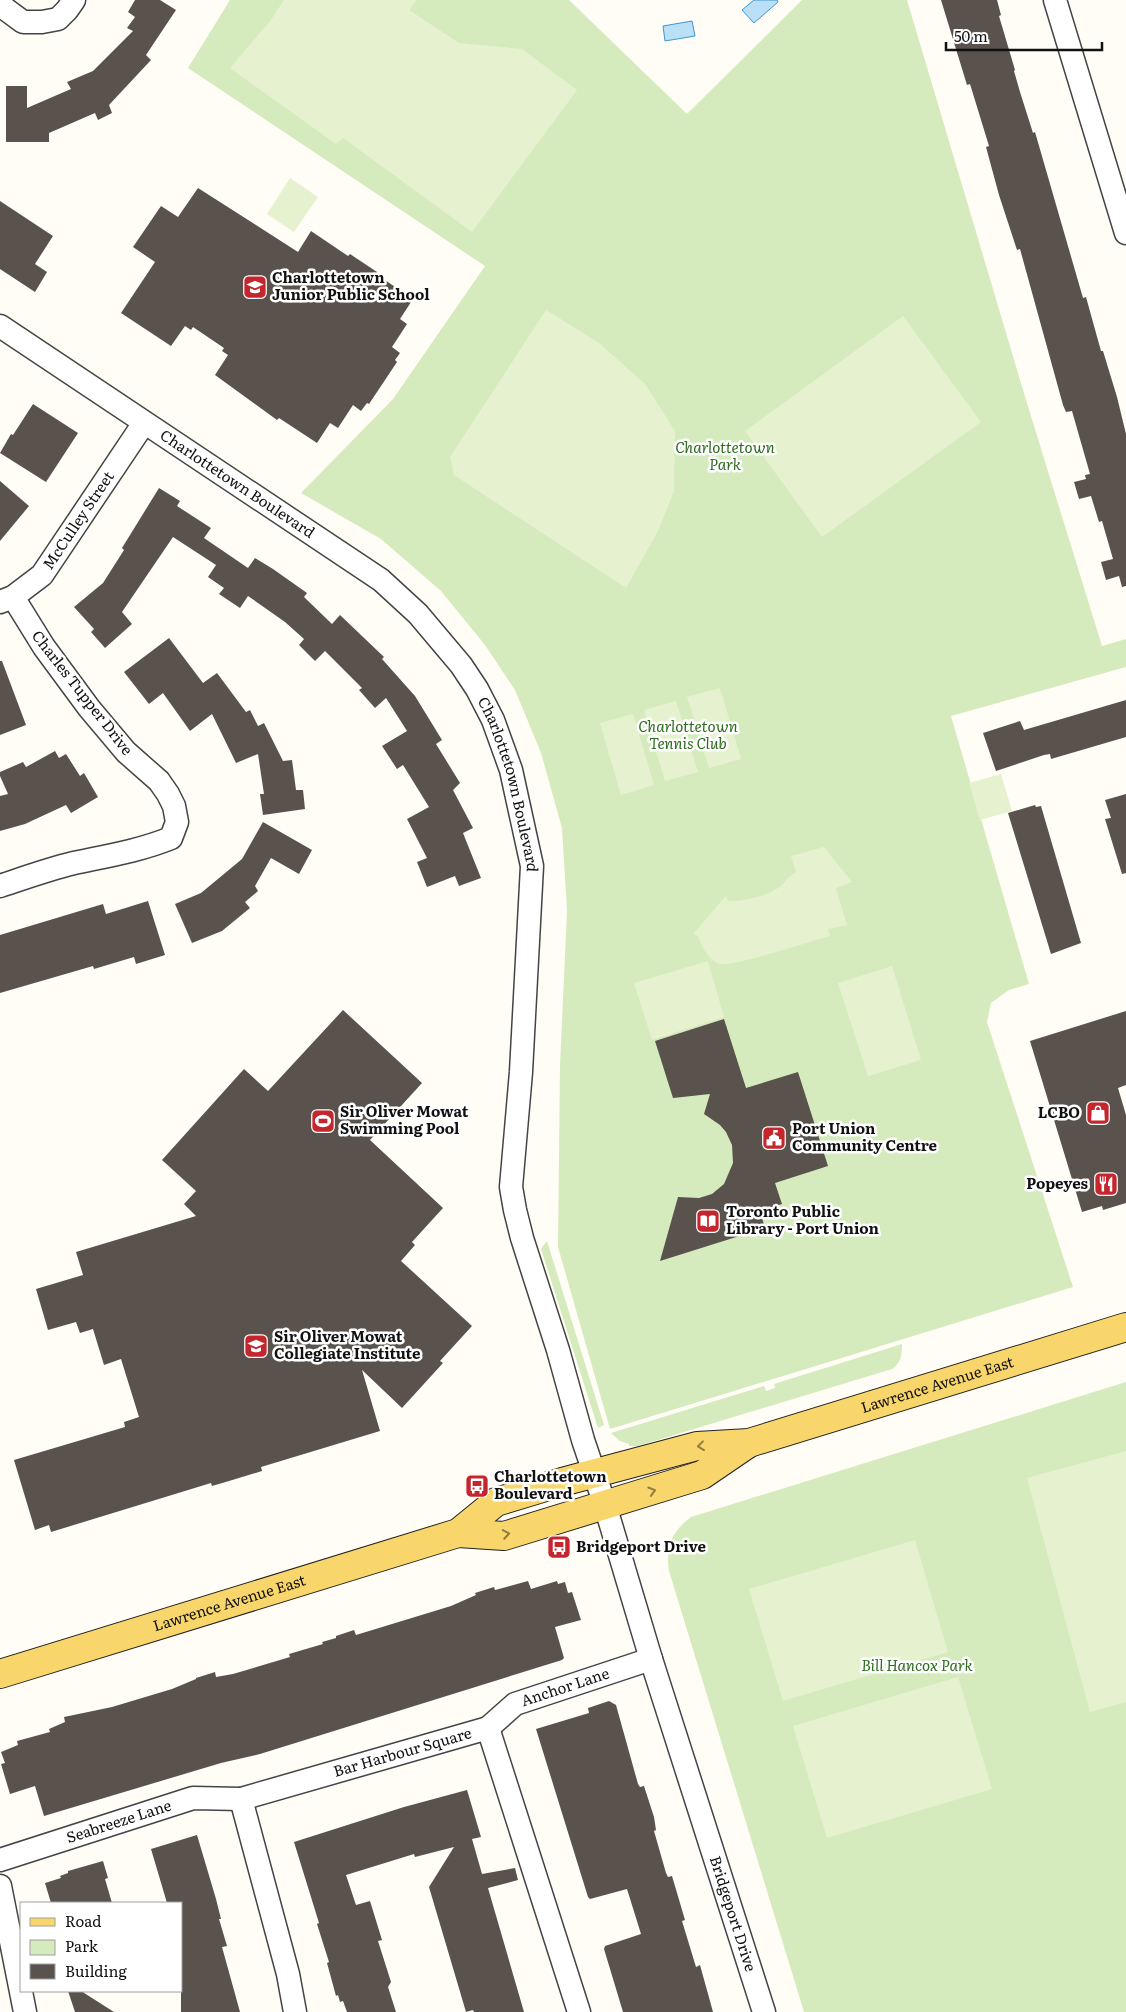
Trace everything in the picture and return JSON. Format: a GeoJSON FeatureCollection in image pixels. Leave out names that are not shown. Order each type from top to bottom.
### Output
{"type":"FeatureCollection","features":[{"type":"Feature","properties":{"kind":"main road","name":"Lawrence Avenue East"},"geometry":{"type":"LineString","coordinates":[[458,1533],[496,1502],[697,1446],[749,1443],[1126,1327]]}},
{"type":"Feature","properties":{"kind":"main road","name":"Lawrence Avenue East"},"geometry":{"type":"LineString","coordinates":[[0,1674],[458,1533],[504,1536],[605,1505],[702,1475],[749,1443]]}},
{"type":"Feature","properties":{"kind":"street"},"geometry":{"type":"LineString","coordinates":[[0,6],[23,22],[42,22],[58,19],[74,0]]}},
{"type":"Feature","properties":{"kind":"street"},"geometry":{"type":"LineString","coordinates":[[1055,0],[1126,233]]}},
{"type":"Feature","properties":{"kind":"street","name":"Charlottetown Boulevard"},"geometry":{"type":"LineString","coordinates":[[0,326],[381,580],[418,614],[461,665],[477,689],[493,720],[511,770],[532,866],[522,1072],[511,1187],[519,1229],[558,1350],[594,1474]]}},
{"type":"Feature","properties":{"kind":"street","name":"McCulley Street"},"geometry":{"type":"LineString","coordinates":[[6,600],[42,576],[144,423]]}},
{"type":"Feature","properties":{"kind":"street","name":"Charles Tupper Drive"},"geometry":{"type":"LineString","coordinates":[[0,886],[73,864],[148,847],[171,838],[177,822],[174,806],[159,781],[126,752],[89,708],[6,600]]}},
{"type":"Feature","properties":{"kind":"street","name":"Bridgeport Drive"},"geometry":{"type":"LineString","coordinates":[[594,1474],[764,2012]]}},
{"type":"Feature","properties":{"kind":"street","name":"Anchor Lane"},"geometry":{"type":"LineString","coordinates":[[488,1728],[515,1704],[651,1659]]}},
{"type":"Feature","properties":{"kind":"street","name":"Bar Harbour Square"},"geometry":{"type":"LineString","coordinates":[[241,1800],[488,1728],[579,2012]]}},
{"type":"Feature","properties":{"kind":"street","name":"Seabreeze Lane"},"geometry":{"type":"LineString","coordinates":[[0,1860],[193,1798],[241,1800]]}},
{"type":"Feature","properties":{"kind":"street"},"geometry":{"type":"LineString","coordinates":[[241,1800],[288,1974],[295,2012]]}},
{"type":"Feature","properties":{"kind":"street"},"geometry":{"type":"LineString","coordinates":[[0,1886],[20,1983]]}},
{"type":"Feature","properties":{"kind":"street"},"geometry":{"type":"LineString","coordinates":[[22,1992],[26,2012]]}},
{"type":"Feature","properties":{"kind":"green space","name":"Charlottetown Park"},"geometry":{"type":"Polygon","coordinates":[[[230,0],[569,0],[687,114],[802,0],[907,0],[1026,400],[1102,646],[1126,639],[1126,667],[951,716],[1029,984],[1009,990],[991,1003],[987,1022],[1073,1287],[610,1429],[558,1247],[560,1066],[567,911],[562,828],[541,753],[515,690],[485,645],[441,591],[381,539],[301,493],[393,399],[485,266],[188,68],[230,0]]]}},
{"type":"Feature","properties":{"kind":"green space"},"geometry":{"type":"Polygon","coordinates":[[[284,0],[417,0],[409,10],[459,43],[522,49],[577,90],[472,232],[343,138],[336,144],[230,68],[271,20],[284,0]]]}},
{"type":"Feature","properties":{"kind":"green space"},"geometry":{"type":"Polygon","coordinates":[[[290,178],[318,197],[294,232],[267,214],[290,178]]]}},
{"type":"Feature","properties":{"kind":"green space"},"geometry":{"type":"Polygon","coordinates":[[[546,310],[599,343],[645,384],[675,431],[674,491],[658,531],[626,588],[454,475],[450,457],[546,310]]]}},
{"type":"Feature","properties":{"kind":"green space"},"geometry":{"type":"Polygon","coordinates":[[[903,316],[981,422],[822,537],[745,431],[903,316]]]}},
{"type":"Feature","properties":{"kind":"green space"},"geometry":{"type":"Polygon","coordinates":[[[720,688],[741,759],[709,768],[687,697],[720,688]]]}},
{"type":"Feature","properties":{"kind":"green space"},"geometry":{"type":"Polygon","coordinates":[[[676,701],[698,772],[665,781],[644,710],[676,701]]]}},
{"type":"Feature","properties":{"kind":"green space"},"geometry":{"type":"Polygon","coordinates":[[[633,714],[654,785],[621,795],[600,723],[633,714]]]}},
{"type":"Feature","properties":{"kind":"green space"},"geometry":{"type":"Polygon","coordinates":[[[1001,774],[1012,811],[980,820],[969,783],[1001,774]]]}},
{"type":"Feature","properties":{"kind":"green space"},"geometry":{"type":"Polygon","coordinates":[[[824,847],[852,882],[836,888],[847,925],[828,929],[830,936],[740,962],[720,964],[709,957],[698,936],[693,934],[726,896],[728,901],[740,901],[774,891],[796,872],[791,856],[824,847]]]}},
{"type":"Feature","properties":{"kind":"green space"},"geometry":{"type":"Polygon","coordinates":[[[708,961],[724,1017],[652,1040],[634,983],[708,961]]]}},
{"type":"Feature","properties":{"kind":"green space"},"geometry":{"type":"Polygon","coordinates":[[[892,966],[921,1060],[868,1076],[838,983],[892,966]]]}},
{"type":"Feature","properties":{"kind":"green space"},"geometry":{"type":"Polygon","coordinates":[[[547,1241],[604,1425],[598,1428],[541,1249],[547,1241]]]}},
{"type":"Feature","properties":{"kind":"green space"},"geometry":{"type":"Polygon","coordinates":[[[902,1344],[900,1358],[892,1369],[638,1446],[629,1446],[629,1444],[620,1441],[611,1433],[764,1386],[766,1391],[775,1388],[774,1384],[902,1344]]]}},
{"type":"Feature","properties":{"kind":"green space","name":"Bill Hancox Park"},"geometry":{"type":"Polygon","coordinates":[[[1126,1382],[1126,2012],[804,2012],[669,1571],[668,1555],[671,1541],[684,1522],[691,1517],[1126,1382]]]}},
{"type":"Feature","properties":{"kind":"green space"},"geometry":{"type":"Polygon","coordinates":[[[1126,1451],[1126,1702],[1090,1712],[1027,1478],[1126,1451]]]}},
{"type":"Feature","properties":{"kind":"green space"},"geometry":{"type":"Polygon","coordinates":[[[915,1540],[948,1652],[783,1701],[749,1589],[915,1540]]]}},
{"type":"Feature","properties":{"kind":"green space"},"geometry":{"type":"Polygon","coordinates":[[[958,1677],[992,1789],[827,1838],[793,1726],[958,1677]]]}},
{"type":"Feature","properties":{"kind":"water"},"geometry":{"type":"Polygon","coordinates":[[[754,0],[777,0],[778,2],[754,23],[742,10],[754,0]]]}},
{"type":"Feature","properties":{"kind":"water"},"geometry":{"type":"Polygon","coordinates":[[[692,21],[695,36],[665,41],[663,26],[692,21]]]}},
{"type":"Feature","properties":{"kind":"building"},"geometry":{"type":"Polygon","coordinates":[[[135,0],[160,0],[176,10],[146,55],[151,60],[109,105],[112,113],[98,120],[95,113],[49,133],[49,142],[6,142],[6,86],[27,86],[27,108],[71,89],[67,82],[93,71],[133,31],[127,28],[135,17],[128,12],[135,0]]]}},
{"type":"Feature","properties":{"kind":"building"},"geometry":{"type":"Polygon","coordinates":[[[941,0],[997,0],[1001,15],[999,16],[1020,92],[1033,133],[1035,132],[1083,298],[1086,297],[1101,351],[1103,351],[1126,434],[1126,586],[1122,587],[1119,576],[1106,580],[1101,562],[1113,559],[1102,521],[1099,522],[1091,496],[1079,499],[1074,482],[1086,479],[1085,475],[1090,474],[1072,411],[1066,412],[1063,405],[1020,249],[1017,250],[999,195],[986,147],[989,146],[970,84],[967,85],[941,0]]]}},
{"type":"Feature","properties":{"kind":"building"},"geometry":{"type":"Polygon","coordinates":[[[198,188],[298,252],[311,231],[348,256],[350,254],[377,272],[376,274],[413,299],[400,319],[407,324],[392,347],[400,353],[395,360],[397,362],[369,404],[367,403],[361,411],[353,405],[338,428],[330,423],[317,443],[279,418],[277,420],[215,375],[228,355],[222,351],[224,348],[193,327],[191,330],[185,326],[171,346],[121,313],[155,262],[133,247],[161,206],[178,217],[198,188]]]}},
{"type":"Feature","properties":{"kind":"building"},"geometry":{"type":"Polygon","coordinates":[[[0,201],[53,236],[35,264],[47,272],[35,292],[0,269],[0,201]]]}},
{"type":"Feature","properties":{"kind":"building"},"geometry":{"type":"Polygon","coordinates":[[[33,404],[78,433],[46,482],[0,453],[33,404]]]}},
{"type":"Feature","properties":{"kind":"building"},"geometry":{"type":"Polygon","coordinates":[[[0,481],[29,506],[0,541],[0,481]]]}},
{"type":"Feature","properties":{"kind":"building"},"geometry":{"type":"Polygon","coordinates":[[[159,488],[180,501],[177,506],[211,528],[204,538],[248,568],[255,558],[273,569],[307,593],[304,597],[332,624],[340,615],[384,657],[382,659],[415,696],[442,740],[436,744],[460,783],[453,790],[473,828],[463,833],[481,878],[459,886],[455,876],[427,887],[417,862],[427,858],[407,819],[429,807],[403,765],[397,769],[382,746],[407,731],[386,698],[375,708],[359,690],[362,688],[325,651],[315,661],[299,645],[304,639],[285,622],[248,596],[240,608],[219,594],[224,588],[208,577],[216,565],[173,537],[122,612],[132,624],[105,648],[91,632],[94,629],[74,607],[103,583],[159,488]]]}},
{"type":"Feature","properties":{"kind":"building"},"geometry":{"type":"Polygon","coordinates":[[[169,638],[203,683],[217,673],[246,712],[250,710],[258,726],[264,723],[283,761],[292,760],[296,790],[303,790],[305,809],[263,815],[260,794],[264,794],[258,754],[236,763],[212,714],[190,731],[163,693],[149,704],[124,672],[169,638]]]}},
{"type":"Feature","properties":{"kind":"building"},"geometry":{"type":"Polygon","coordinates":[[[0,661],[2,661],[26,725],[0,735],[0,661]]]}},
{"type":"Feature","properties":{"kind":"building"},"geometry":{"type":"Polygon","coordinates":[[[1126,700],[1126,737],[1051,759],[1050,754],[1044,755],[996,771],[983,733],[1020,721],[1024,730],[1126,700]]]}},
{"type":"Feature","properties":{"kind":"building"},"geometry":{"type":"Polygon","coordinates":[[[55,751],[59,758],[66,754],[80,776],[84,773],[98,797],[71,813],[66,805],[25,824],[0,831],[0,796],[8,794],[0,772],[23,762],[26,767],[55,751]]]}},
{"type":"Feature","properties":{"kind":"building"},"geometry":{"type":"Polygon","coordinates":[[[1126,794],[1126,873],[1122,874],[1105,819],[1111,818],[1105,800],[1126,794]]]}},
{"type":"Feature","properties":{"kind":"building"},"geometry":{"type":"Polygon","coordinates":[[[1035,805],[1036,807],[1041,806],[1081,943],[1051,954],[1008,813],[1035,805]]]}},
{"type":"Feature","properties":{"kind":"building"},"geometry":{"type":"Polygon","coordinates":[[[263,822],[312,850],[299,874],[271,858],[255,886],[258,891],[245,902],[250,908],[222,931],[192,943],[175,904],[201,893],[242,859],[263,822]]]}},
{"type":"Feature","properties":{"kind":"building"},"geometry":{"type":"Polygon","coordinates":[[[148,901],[165,955],[136,964],[134,957],[94,969],[93,966],[0,993],[0,935],[103,904],[106,914],[148,901]]]}},
{"type":"Feature","properties":{"kind":"building","name":"Sir Oliver Mowat Collegiate Institute"},"geometry":{"type":"Polygon","coordinates":[[[343,1010],[422,1083],[370,1140],[443,1208],[412,1242],[415,1245],[401,1261],[472,1326],[440,1361],[443,1363],[402,1408],[362,1370],[380,1431],[261,1467],[262,1471],[212,1486],[211,1483],[51,1532],[49,1525],[35,1530],[14,1460],[125,1427],[124,1422],[139,1417],[121,1359],[104,1365],[93,1329],[80,1333],[76,1322],[48,1330],[36,1289],[83,1275],[76,1252],[196,1216],[184,1204],[196,1191],[162,1160],[244,1069],[268,1091],[343,1010]]]}},
{"type":"Feature","properties":{"kind":"building"},"geometry":{"type":"Polygon","coordinates":[[[1126,1011],[1126,1085],[1118,1088],[1126,1115],[1126,1203],[1103,1210],[1102,1206],[1082,1212],[1030,1041],[1126,1011]]]}},
{"type":"Feature","properties":{"kind":"building","name":"Port Union Community Centre"},"geometry":{"type":"Polygon","coordinates":[[[724,1019],[746,1088],[798,1072],[828,1166],[775,1183],[782,1204],[760,1211],[765,1228],[660,1261],[678,1197],[699,1198],[712,1194],[724,1184],[733,1163],[732,1145],[726,1132],[720,1125],[704,1114],[710,1094],[673,1098],[655,1041],[724,1019]]]}},
{"type":"Feature","properties":{"kind":"building"},"geometry":{"type":"Polygon","coordinates":[[[528,1581],[531,1589],[557,1581],[558,1584],[565,1582],[568,1593],[572,1592],[581,1620],[555,1627],[564,1658],[562,1660],[260,1754],[221,1763],[44,1816],[35,1786],[10,1794],[1,1764],[5,1763],[1,1752],[18,1745],[17,1741],[50,1732],[49,1729],[65,1722],[64,1717],[112,1707],[172,1689],[215,1672],[216,1677],[233,1674],[290,1657],[289,1654],[323,1644],[322,1642],[354,1630],[356,1635],[451,1606],[476,1595],[475,1593],[494,1587],[495,1590],[528,1581]]]}},
{"type":"Feature","properties":{"kind":"building"},"geometry":{"type":"Polygon","coordinates":[[[609,1701],[616,1705],[638,1784],[640,1787],[644,1786],[654,1817],[656,1830],[654,1831],[666,1873],[668,1877],[672,1876],[685,1920],[682,1921],[696,1967],[700,1965],[713,2012],[623,2012],[604,1949],[605,1946],[641,1934],[627,1889],[590,1899],[588,1897],[536,1729],[589,1713],[588,1708],[609,1701]]]}},
{"type":"Feature","properties":{"kind":"building"},"geometry":{"type":"Polygon","coordinates":[[[467,1790],[481,1837],[472,1839],[482,1874],[515,1868],[518,1880],[488,1888],[524,2012],[474,2012],[473,2010],[466,2012],[429,1887],[454,1847],[415,1857],[414,1854],[346,1875],[356,1905],[370,1901],[382,1940],[378,1941],[391,1982],[388,1987],[396,2012],[347,2012],[343,2001],[340,2002],[338,1995],[336,1996],[327,1963],[329,1962],[317,1924],[319,1923],[294,1842],[404,1807],[467,1790]]]}},
{"type":"Feature","properties":{"kind":"building"},"geometry":{"type":"Polygon","coordinates":[[[197,1835],[221,1919],[219,1919],[227,1946],[222,1947],[240,2012],[181,2012],[182,1902],[167,1902],[151,1849],[197,1835]]]}},
{"type":"Feature","properties":{"kind":"building"},"geometry":{"type":"Polygon","coordinates":[[[103,1861],[108,1878],[105,1879],[112,1902],[51,1902],[45,1883],[61,1878],[60,1876],[68,1873],[68,1871],[103,1861]]]}},
{"type":"Feature","properties":{"kind":"building"},"geometry":{"type":"Polygon","coordinates":[[[68,1992],[83,1992],[114,2012],[75,2012],[68,1992]]]}},
{"type":"Feature","properties":{"kind":"place","name":"Charlottetown Junior Public School"},"geometry":{"type":"Point","coordinates":[255,287]}},
{"type":"Feature","properties":{"kind":"place","name":"LCBO"},"geometry":{"type":"Point","coordinates":[1098,1113]}},
{"type":"Feature","properties":{"kind":"place","name":"Sir Oliver Mowat Swimming Pool"},"geometry":{"type":"Point","coordinates":[323,1121]}},
{"type":"Feature","properties":{"kind":"place","name":"Port Union Community Centre"},"geometry":{"type":"Point","coordinates":[774,1138]}},
{"type":"Feature","properties":{"kind":"place","name":"Popeyes"},"geometry":{"type":"Point","coordinates":[1106,1184]}},
{"type":"Feature","properties":{"kind":"place","name":"Toronto Public Library - Port Union"},"geometry":{"type":"Point","coordinates":[708,1221]}},
{"type":"Feature","properties":{"kind":"place","name":"Sir Oliver Mowat Collegiate Institute"},"geometry":{"type":"Point","coordinates":[256,1346]}},
{"type":"Feature","properties":{"kind":"place","name":"Charlottetown Boulevard"},"geometry":{"type":"Point","coordinates":[477,1486]}},
{"type":"Feature","properties":{"kind":"place","name":"Bridgeport Drive"},"geometry":{"type":"Point","coordinates":[559,1547]}},
{"type":"Feature","properties":{"kind":"park label","name":"Charlottetown Tennis Club"},"geometry":{"type":"Point","coordinates":[688,736]}}]}
